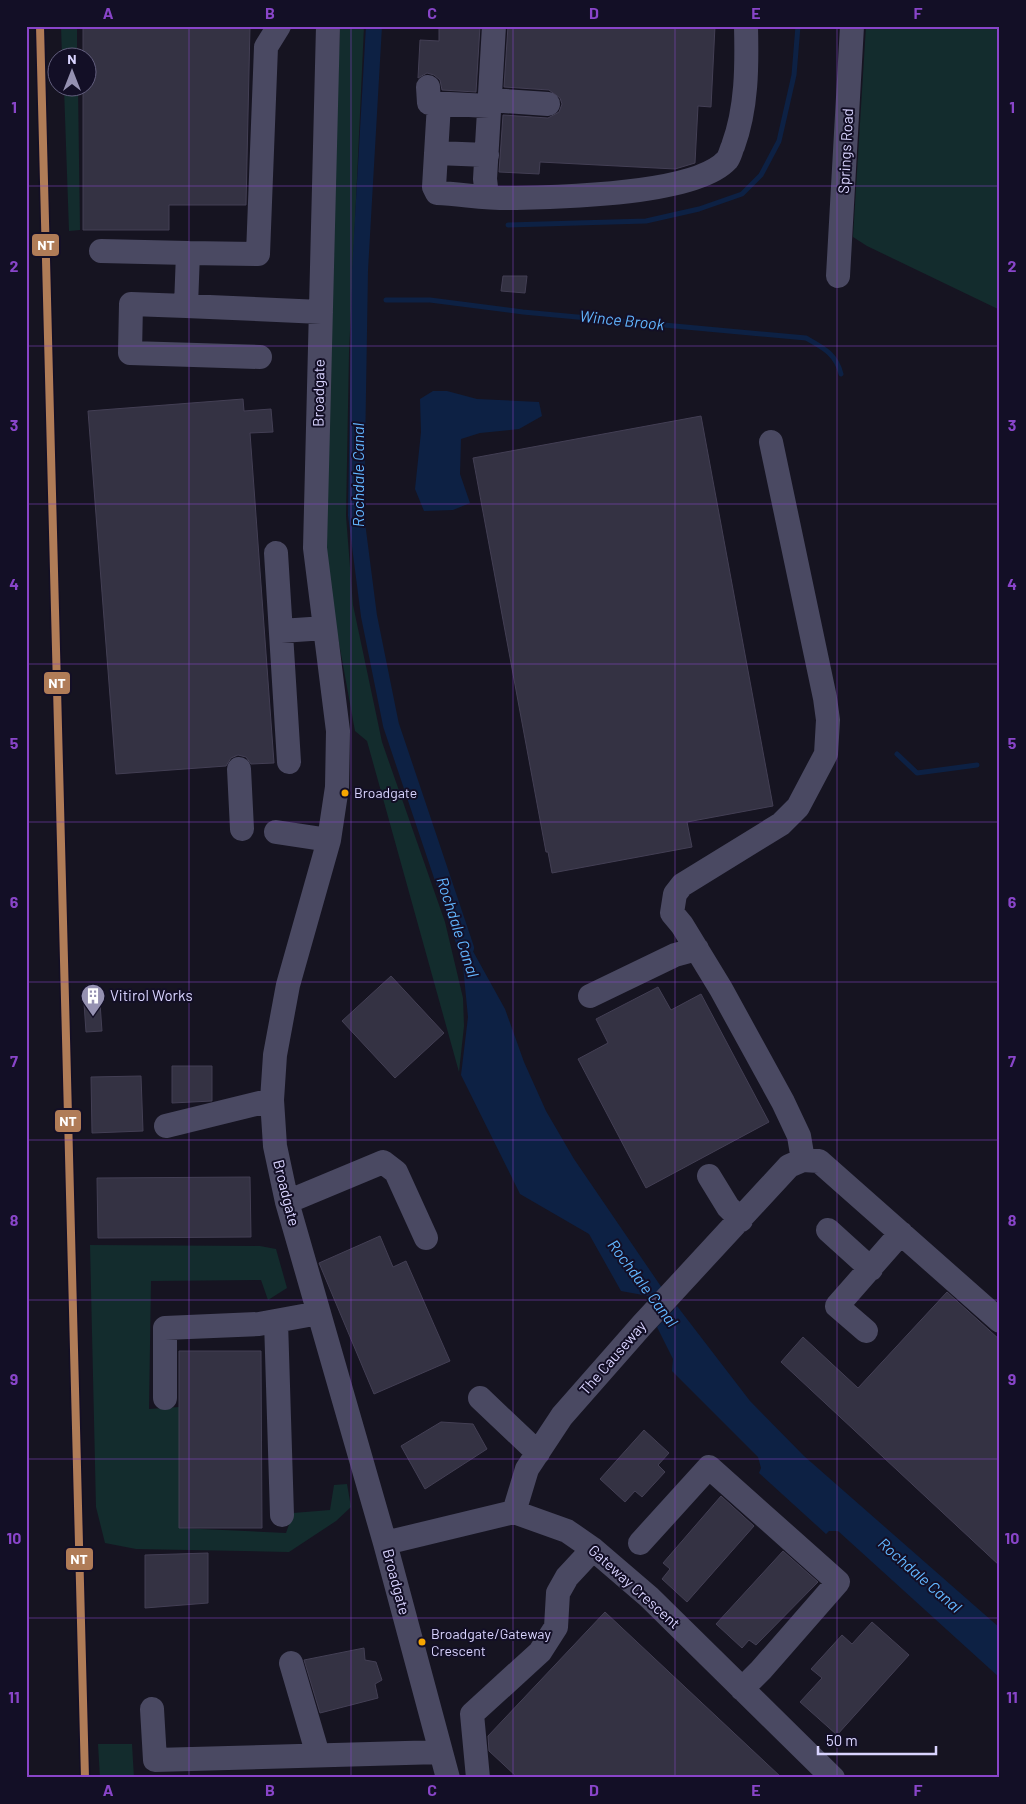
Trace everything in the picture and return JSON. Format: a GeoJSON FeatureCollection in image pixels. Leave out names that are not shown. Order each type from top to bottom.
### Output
{"type":"FeatureCollection","features":[{"type":"Feature","properties":{"kind":"street"},"geometry":{"type":"LineString","coordinates":[[101,251],[258,254],[266,47],[279,26]]}},
{"type":"Feature","properties":{"kind":"street","name":"Broadgate"},"geometry":{"type":"LineString","coordinates":[[328,26],[315,548],[338,731],[337,787],[328,840],[288,985],[275,1055],[272,1100],[275,1146],[287,1202],[386,1543],[448,1778]]}},
{"type":"Feature","properties":{"kind":"street"},"geometry":{"type":"LineString","coordinates":[[487,196],[486,155],[494,26]]}},
{"type":"Feature","properties":{"kind":"street"},"geometry":{"type":"LineString","coordinates":[[548,104],[490,104],[433,96],[436,153],[434,187],[437,193],[512,198],[637,191],[667,187],[714,169],[728,159],[740,128],[747,65],[746,26]]}},
{"type":"Feature","properties":{"kind":"street","name":"Springs Road"},"geometry":{"type":"LineString","coordinates":[[838,276],[852,26]]}},
{"type":"Feature","properties":{"kind":"street"},"geometry":{"type":"LineString","coordinates":[[436,153],[486,155]]}},
{"type":"Feature","properties":{"kind":"street"},"geometry":{"type":"LineString","coordinates":[[186,306],[188,253]]}},
{"type":"Feature","properties":{"kind":"street"},"geometry":{"type":"LineString","coordinates":[[260,357],[130,353],[132,304],[321,312]]}},
{"type":"Feature","properties":{"kind":"street"},"geometry":{"type":"LineString","coordinates":[[772,442],[825,698],[828,727],[826,754],[798,807],[781,824],[682,885],[675,894],[672,913],[697,949],[783,1102],[800,1136],[803,1160],[819,1161],[864,1203],[1000,1321]]}},
{"type":"Feature","properties":{"kind":"street"},"geometry":{"type":"LineString","coordinates":[[276,553],[289,762]]}},
{"type":"Feature","properties":{"kind":"street"},"geometry":{"type":"LineString","coordinates":[[281,631],[325,628]]}},
{"type":"Feature","properties":{"kind":"street"},"geometry":{"type":"LineString","coordinates":[[239,769],[242,829]]}},
{"type":"Feature","properties":{"kind":"street"},"geometry":{"type":"LineString","coordinates":[[276,832],[328,840]]}},
{"type":"Feature","properties":{"kind":"street"},"geometry":{"type":"LineString","coordinates":[[590,996],[676,955],[697,949]]}},
{"type":"Feature","properties":{"kind":"street"},"geometry":{"type":"LineString","coordinates":[[166,1126],[272,1100]]}},
{"type":"Feature","properties":{"kind":"street","name":"The Causeway"},"geometry":{"type":"LineString","coordinates":[[514,1512],[527,1469],[562,1416],[642,1325],[789,1166],[803,1160]]}},
{"type":"Feature","properties":{"kind":"street"},"geometry":{"type":"LineString","coordinates":[[287,1202],[383,1162],[396,1172],[426,1238]]}},
{"type":"Feature","properties":{"kind":"street"},"geometry":{"type":"LineString","coordinates":[[709,1176],[728,1207],[741,1220]]}},
{"type":"Feature","properties":{"kind":"street"},"geometry":{"type":"LineString","coordinates":[[828,1230],[871,1269]]}},
{"type":"Feature","properties":{"kind":"street"},"geometry":{"type":"LineString","coordinates":[[866,1331],[837,1306],[901,1234]]}},
{"type":"Feature","properties":{"kind":"street"},"geometry":{"type":"LineString","coordinates":[[165,1398],[165,1328],[259,1324],[319,1313]]}},
{"type":"Feature","properties":{"kind":"street"},"geometry":{"type":"LineString","coordinates":[[276,1321],[282,1515]]}},
{"type":"Feature","properties":{"kind":"street"},"geometry":{"type":"LineString","coordinates":[[480,1398],[538,1452]]}},
{"type":"Feature","properties":{"kind":"street"},"geometry":{"type":"LineString","coordinates":[[640,1543],[709,1467],[838,1582],[761,1670],[742,1688]]}},
{"type":"Feature","properties":{"kind":"street"},"geometry":{"type":"LineString","coordinates":[[386,1543],[514,1512]]}},
{"type":"Feature","properties":{"kind":"street","name":"Gateway Crescent"},"geometry":{"type":"LineString","coordinates":[[514,1512],[567,1531],[593,1549],[649,1597],[833,1778]]}},
{"type":"Feature","properties":{"kind":"street"},"geometry":{"type":"LineString","coordinates":[[478,1778],[472,1714],[540,1652],[556,1627],[558,1593],[567,1576],[593,1549]]}},
{"type":"Feature","properties":{"kind":"street"},"geometry":{"type":"LineString","coordinates":[[291,1663],[318,1755]]}},
{"type":"Feature","properties":{"kind":"street"},"geometry":{"type":"LineString","coordinates":[[152,1709],[155,1769],[318,1755],[441,1752]]}},
{"type":"Feature","properties":{"kind":"green space"},"geometry":{"type":"Polygon","coordinates":[[[61,26],[77,26],[77,48],[62,48],[61,26]]]}},
{"type":"Feature","properties":{"kind":"green space"},"geometry":{"type":"Polygon","coordinates":[[[340,26],[364,26],[349,353],[346,516],[353,605],[382,742],[445,922],[463,998],[464,1026],[459,1072],[367,741],[355,731],[333,610],[322,518],[340,26]]]}},
{"type":"Feature","properties":{"kind":"green space"},"geometry":{"type":"Polygon","coordinates":[[[866,26],[1000,26],[1000,310],[867,246],[853,237],[866,26]]]}},
{"type":"Feature","properties":{"kind":"green space"},"geometry":{"type":"Polygon","coordinates":[[[64,98],[78,98],[80,230],[69,231],[64,98]]]}},
{"type":"Feature","properties":{"kind":"green space"},"geometry":{"type":"Polygon","coordinates":[[[90,1245],[260,1246],[276,1249],[287,1288],[268,1300],[261,1280],[151,1281],[149,1409],[179,1407],[179,1528],[286,1533],[293,1513],[330,1510],[334,1485],[347,1484],[351,1507],[336,1521],[289,1552],[136,1549],[105,1543],[96,1507],[90,1245]]]}},
{"type":"Feature","properties":{"kind":"green space"},"geometry":{"type":"Polygon","coordinates":[[[98,1744],[132,1744],[134,1778],[100,1778],[98,1744]]]}},
{"type":"Feature","properties":{"kind":"water"},"geometry":{"type":"Polygon","coordinates":[[[433,391],[447,391],[477,399],[539,402],[542,416],[519,429],[480,433],[461,439],[460,474],[470,503],[453,510],[424,511],[415,489],[421,432],[420,399],[433,391]]]}},
{"type":"Feature","properties":{"kind":"water"},"geometry":{"type":"Polygon","coordinates":[[[459,926],[505,1009],[524,1062],[546,1111],[574,1159],[662,1288],[654,1297],[621,1291],[589,1234],[520,1194],[461,1075],[468,1017],[459,926]]]}},
{"type":"Feature","properties":{"kind":"water"},"geometry":{"type":"Polygon","coordinates":[[[677,1306],[750,1401],[804,1456],[1000,1628],[1000,1678],[838,1531],[829,1531],[826,1534],[759,1473],[761,1468],[758,1457],[672,1371],[673,1359],[657,1327],[677,1306]]]}},
{"type":"Feature","properties":{"kind":"building"},"geometry":{"type":"Polygon","coordinates":[[[83,26],[250,26],[246,205],[169,205],[169,230],[83,230],[83,98],[98,98],[98,48],[83,48],[83,26]]]}},
{"type":"Feature","properties":{"kind":"building"},"geometry":{"type":"Polygon","coordinates":[[[439,26],[480,26],[476,92],[442,90],[440,80],[434,75],[427,73],[418,78],[420,40],[439,41],[439,26]]]}},
{"type":"Feature","properties":{"kind":"building"},"geometry":{"type":"Polygon","coordinates":[[[508,26],[715,26],[711,107],[698,106],[695,163],[675,169],[540,162],[539,174],[499,172],[503,115],[548,118],[559,112],[562,104],[560,98],[549,90],[504,87],[508,26]]]}},
{"type":"Feature","properties":{"kind":"building"},"geometry":{"type":"Polygon","coordinates":[[[503,276],[527,276],[525,293],[501,291],[503,276]]]}},
{"type":"Feature","properties":{"kind":"building"},"geometry":{"type":"Polygon","coordinates":[[[243,399],[244,411],[271,409],[273,432],[250,433],[274,763],[251,764],[246,757],[238,755],[231,758],[226,766],[116,774],[88,411],[243,399]]]}},
{"type":"Feature","properties":{"kind":"building"},"geometry":{"type":"Polygon","coordinates":[[[701,416],[773,806],[687,822],[692,847],[552,873],[548,852],[546,852],[473,458],[701,416]]]}},
{"type":"Feature","properties":{"kind":"building"},"geometry":{"type":"Polygon","coordinates":[[[391,976],[444,1033],[395,1078],[342,1021],[391,976]]]}},
{"type":"Feature","properties":{"kind":"building"},"geometry":{"type":"Polygon","coordinates":[[[658,987],[671,1010],[701,994],[769,1122],[646,1188],[578,1059],[608,1043],[596,1019],[658,987]]]}},
{"type":"Feature","properties":{"kind":"building","name":"Vitirol Works"},"geometry":{"type":"Polygon","coordinates":[[[84,1003],[100,1003],[102,1031],[86,1032],[84,1003]]]}},
{"type":"Feature","properties":{"kind":"building"},"geometry":{"type":"Polygon","coordinates":[[[172,1066],[212,1066],[212,1101],[172,1103],[172,1066]]]}},
{"type":"Feature","properties":{"kind":"building"},"geometry":{"type":"Polygon","coordinates":[[[141,1076],[143,1131],[92,1133],[91,1077],[141,1076]]]}},
{"type":"Feature","properties":{"kind":"building"},"geometry":{"type":"Polygon","coordinates":[[[250,1177],[251,1237],[98,1238],[97,1178],[250,1177]]]}},
{"type":"Feature","properties":{"kind":"building"},"geometry":{"type":"Polygon","coordinates":[[[380,1236],[393,1267],[406,1261],[450,1361],[374,1394],[319,1263],[380,1236]]]}},
{"type":"Feature","properties":{"kind":"building"},"geometry":{"type":"Polygon","coordinates":[[[947,1292],[1000,1340],[1000,1566],[781,1362],[803,1337],[858,1388],[947,1292]]]}},
{"type":"Feature","properties":{"kind":"building"},"geometry":{"type":"Polygon","coordinates":[[[179,1351],[261,1351],[262,1528],[179,1528],[179,1351]]]}},
{"type":"Feature","properties":{"kind":"building"},"geometry":{"type":"Polygon","coordinates":[[[441,1422],[473,1424],[487,1449],[425,1489],[401,1446],[441,1422]]]}},
{"type":"Feature","properties":{"kind":"building"},"geometry":{"type":"Polygon","coordinates":[[[644,1430],[669,1453],[658,1465],[665,1472],[642,1497],[635,1491],[625,1502],[600,1479],[644,1430]]]}},
{"type":"Feature","properties":{"kind":"building"},"geometry":{"type":"Polygon","coordinates":[[[721,1496],[754,1526],[687,1602],[662,1579],[670,1569],[663,1563],[721,1496]]]}},
{"type":"Feature","properties":{"kind":"building"},"geometry":{"type":"Polygon","coordinates":[[[783,1551],[818,1582],[756,1645],[749,1640],[742,1648],[716,1624],[783,1551]]]}},
{"type":"Feature","properties":{"kind":"building"},"geometry":{"type":"Polygon","coordinates":[[[208,1553],[208,1603],[145,1608],[145,1555],[208,1553]]]}},
{"type":"Feature","properties":{"kind":"building"},"geometry":{"type":"Polygon","coordinates":[[[605,1612],[782,1778],[518,1778],[489,1751],[488,1736],[605,1612]]]}},
{"type":"Feature","properties":{"kind":"building"},"geometry":{"type":"Polygon","coordinates":[[[872,1622],[909,1655],[837,1735],[800,1702],[822,1678],[811,1669],[842,1635],[852,1644],[872,1622]]]}},
{"type":"Feature","properties":{"kind":"building"},"geometry":{"type":"Polygon","coordinates":[[[364,1648],[365,1660],[376,1662],[382,1680],[375,1684],[378,1698],[320,1713],[304,1660],[364,1648]]]}},
{"type":"Feature","properties":{"kind":"waterway","name":"Rochdale Canal"},"geometry":{"type":"LineString","coordinates":[[374,26],[360,270],[356,515],[369,616],[391,725],[466,948]]}},
{"type":"Feature","properties":{"kind":"waterway"},"geometry":{"type":"LineString","coordinates":[[508,225],[646,221],[699,209],[742,194],[761,175],[779,141],[794,75],[798,26]]}},
{"type":"Feature","properties":{"kind":"waterway","name":"Wince Brook"},"geometry":{"type":"LineString","coordinates":[[386,300],[430,300],[523,312],[806,338],[832,356],[841,374]]}},
{"type":"Feature","properties":{"kind":"waterway","name":"Wince Brook"},"geometry":{"type":"LineString","coordinates":[[897,754],[917,773],[977,765]]}},
{"type":"Feature","properties":{"kind":"transit line","name":"NT"},"geometry":{"type":"LineString","coordinates":[[40,26],[85,1778]]}},
{"type":"Feature","properties":{"kind":"place","name":"Broadgate"},"geometry":{"type":"Point","coordinates":[345,793]}},
{"type":"Feature","properties":{"kind":"place","name":"Vitirol Works"},"geometry":{"type":"Point","coordinates":[93,1017]}},
{"type":"Feature","properties":{"kind":"place","name":"Broadgate/Gateway Crescent"},"geometry":{"type":"Point","coordinates":[422,1642]}}]}
